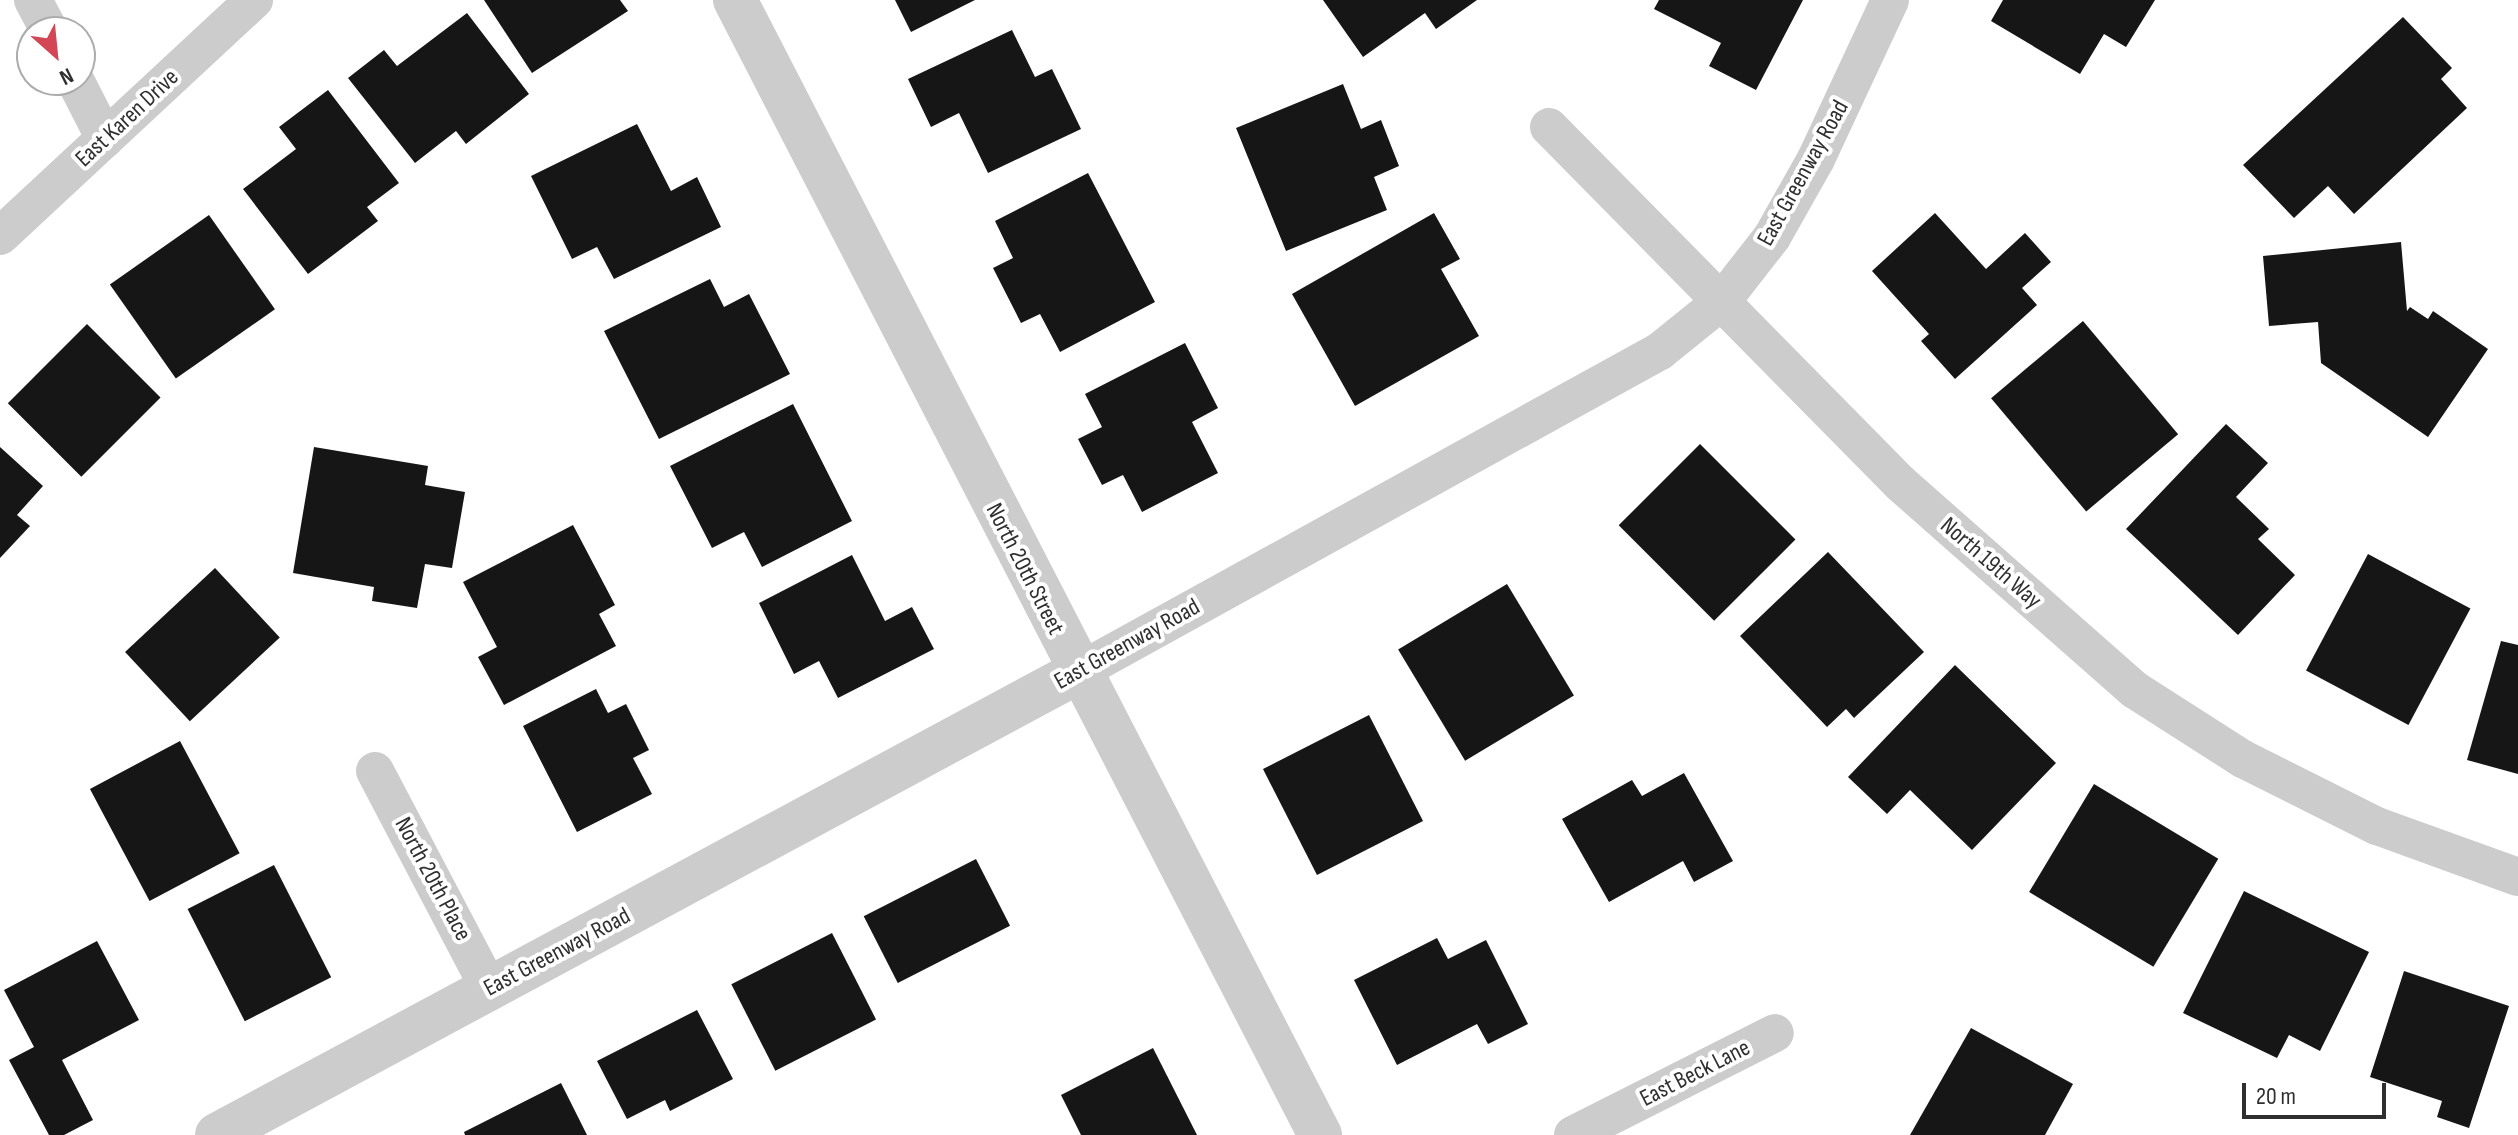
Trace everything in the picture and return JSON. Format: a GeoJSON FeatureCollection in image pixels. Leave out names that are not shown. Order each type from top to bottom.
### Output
{"type":"FeatureCollection","features":[{"type":"Feature","properties":{"kind":"street","name":"East Karen Drive"},"geometry":{"type":"LineString","coordinates":[[0,236],[254,0]]}},
{"type":"Feature","properties":{"kind":"street","name":"North 20th Street"},"geometry":{"type":"LineString","coordinates":[[735,0],[1078,672],[1320,1135]]}},
{"type":"Feature","properties":{"kind":"street","name":"East Greenway Road"},"geometry":{"type":"LineString","coordinates":[[217,1135],[1078,672],[1660,351],[1722,301],[1772,237],[1809,172],[1890,0]]}},
{"type":"Feature","properties":{"kind":"street"},"geometry":{"type":"LineString","coordinates":[[83,96],[105,139]]}},
{"type":"Feature","properties":{"kind":"street","name":"North 19th Way"},"geometry":{"type":"LineString","coordinates":[[1549,127],[1900,483],[2135,690],[2243,759],[2377,826],[2518,877]]}},
{"type":"Feature","properties":{"kind":"street","name":"North 20th Place"},"geometry":{"type":"LineString","coordinates":[[375,771],[489,988]]}},
{"type":"Feature","properties":{"kind":"street","name":"East Beck Lane"},"geometry":{"type":"LineString","coordinates":[[1573,1135],[1775,1033]]}},
{"type":"Feature","properties":{"kind":"building"},"geometry":{"type":"Polygon","coordinates":[[[484,0],[620,0],[628,11],[532,73],[484,0]]]}},
{"type":"Feature","properties":{"kind":"building"},"geometry":{"type":"Polygon","coordinates":[[[895,0],[975,0],[911,32],[895,0]]]}},
{"type":"Feature","properties":{"kind":"building"},"geometry":{"type":"Polygon","coordinates":[[[1323,0],[1477,0],[1436,29],[1425,13],[1363,57],[1323,0]]]}},
{"type":"Feature","properties":{"kind":"building"},"geometry":{"type":"Polygon","coordinates":[[[1659,0],[1803,0],[1756,90],[1709,66],[1721,43],[1654,9],[1659,0]]]}},
{"type":"Feature","properties":{"kind":"building"},"geometry":{"type":"Polygon","coordinates":[[[2003,0],[2155,0],[2126,47],[2104,34],[2080,74],[1991,21],[2003,0]]]}},
{"type":"Feature","properties":{"kind":"building"},"geometry":{"type":"Polygon","coordinates":[[[467,13],[529,94],[466,144],[456,131],[415,163],[348,78],[384,50],[397,66],[467,13]]]}},
{"type":"Feature","properties":{"kind":"building"},"geometry":{"type":"Polygon","coordinates":[[[2403,17],[2452,68],[2441,79],[2467,108],[2354,214],[2328,186],[2294,218],[2243,165],[2403,17]]]}},
{"type":"Feature","properties":{"kind":"building"},"geometry":{"type":"Polygon","coordinates":[[[1012,30],[1035,77],[1052,69],[1081,129],[988,173],[959,113],[931,127],[908,79],[1012,30]]]}},
{"type":"Feature","properties":{"kind":"building"},"geometry":{"type":"Polygon","coordinates":[[[1343,84],[1361,129],[1381,120],[1399,166],[1374,177],[1387,210],[1286,251],[1236,128],[1343,84]]]}},
{"type":"Feature","properties":{"kind":"building"},"geometry":{"type":"Polygon","coordinates":[[[328,90],[399,183],[367,207],[378,221],[308,274],[243,189],[296,149],[279,127],[328,90]]]}},
{"type":"Feature","properties":{"kind":"building"},"geometry":{"type":"Polygon","coordinates":[[[637,124],[671,191],[697,177],[721,227],[614,279],[597,247],[572,259],[531,176],[637,124]]]}},
{"type":"Feature","properties":{"kind":"building"},"geometry":{"type":"Polygon","coordinates":[[[1088,173],[1155,302],[1060,352],[1040,314],[1021,323],[993,268],[1013,258],[995,221],[1088,173]]]}},
{"type":"Feature","properties":{"kind":"building"},"geometry":{"type":"Polygon","coordinates":[[[1434,213],[1460,259],[1441,269],[1479,336],[1355,406],[1292,294],[1434,213]]]}},
{"type":"Feature","properties":{"kind":"building"},"geometry":{"type":"Polygon","coordinates":[[[1935,213],[1986,269],[2025,233],[2051,262],[2022,288],[2037,305],[1955,379],[1921,341],[1929,334],[1872,271],[1935,213]]]}},
{"type":"Feature","properties":{"kind":"building"},"geometry":{"type":"Polygon","coordinates":[[[209,215],[275,309],[176,379],[110,284],[209,215]]]}},
{"type":"Feature","properties":{"kind":"building"},"geometry":{"type":"Polygon","coordinates":[[[2401,242],[2407,311],[2410,307],[2428,319],[2433,311],[2488,349],[2428,437],[2321,363],[2318,322],[2269,326],[2263,256],[2401,242]]]}},
{"type":"Feature","properties":{"kind":"building"},"geometry":{"type":"Polygon","coordinates":[[[710,279],[724,307],[749,294],[790,374],[659,439],[604,331],[710,279]]]}},
{"type":"Feature","properties":{"kind":"building"},"geometry":{"type":"Polygon","coordinates":[[[2083,321],[2178,434],[2086,512],[1991,398],[2083,321]]]}},
{"type":"Feature","properties":{"kind":"building"},"geometry":{"type":"Polygon","coordinates":[[[87,324],[161,398],[81,477],[8,403],[87,324]]]}},
{"type":"Feature","properties":{"kind":"building"},"geometry":{"type":"Polygon","coordinates":[[[1185,343],[1218,408],[1192,422],[1218,473],[1142,512],[1123,475],[1102,485],[1078,439],[1102,427],[1085,394],[1185,343]]]}},
{"type":"Feature","properties":{"kind":"building"},"geometry":{"type":"Polygon","coordinates":[[[793,404],[852,521],[762,567],[744,532],[712,548],[670,466],[793,404]]]}},
{"type":"Feature","properties":{"kind":"building"},"geometry":{"type":"Polygon","coordinates":[[[2226,424],[2268,463],[2236,497],[2269,529],[2258,539],[2295,575],[2238,635],[2126,529],[2226,424]]]}},
{"type":"Feature","properties":{"kind":"building"},"geometry":{"type":"Polygon","coordinates":[[[1700,444],[1795,539],[1714,621],[1619,525],[1700,444]]]}},
{"type":"Feature","properties":{"kind":"building"},"geometry":{"type":"Polygon","coordinates":[[[0,447],[43,486],[17,515],[30,526],[0,558],[0,447]]]}},
{"type":"Feature","properties":{"kind":"building"},"geometry":{"type":"Polygon","coordinates":[[[314,447],[428,466],[425,485],[465,492],[452,568],[425,564],[417,608],[372,601],[374,587],[293,573],[314,447]]]}},
{"type":"Feature","properties":{"kind":"building"},"geometry":{"type":"Polygon","coordinates":[[[573,525],[615,605],[599,614],[616,646],[504,705],[478,657],[497,647],[463,582],[573,525]]]}},
{"type":"Feature","properties":{"kind":"building"},"geometry":{"type":"Polygon","coordinates":[[[1828,552],[1924,652],[1854,718],[1846,709],[1827,727],[1740,636],[1828,552]]]}},
{"type":"Feature","properties":{"kind":"building"},"geometry":{"type":"Polygon","coordinates":[[[2368,554],[2470,608],[2408,725],[2306,671],[2368,554]]]}},
{"type":"Feature","properties":{"kind":"building"},"geometry":{"type":"Polygon","coordinates":[[[852,555],[885,621],[912,607],[934,649],[838,698],[819,661],[794,674],[759,603],[852,555]]]}},
{"type":"Feature","properties":{"kind":"building"},"geometry":{"type":"Polygon","coordinates":[[[215,568],[280,637],[190,721],[125,652],[215,568]]]}},
{"type":"Feature","properties":{"kind":"building"},"geometry":{"type":"Polygon","coordinates":[[[1507,584],[1574,695],[1465,761],[1398,649],[1507,584]]]}},
{"type":"Feature","properties":{"kind":"building"},"geometry":{"type":"Polygon","coordinates":[[[2501,641],[2518,645],[2518,774],[2467,760],[2501,641]]]}},
{"type":"Feature","properties":{"kind":"building"},"geometry":{"type":"Polygon","coordinates":[[[1955,665],[2056,763],[1972,850],[1910,790],[1887,814],[1848,777],[1955,665]]]}},
{"type":"Feature","properties":{"kind":"building"},"geometry":{"type":"Polygon","coordinates":[[[596,689],[608,713],[626,704],[649,750],[633,758],[652,794],[577,832],[523,726],[596,689]]]}},
{"type":"Feature","properties":{"kind":"building"},"geometry":{"type":"Polygon","coordinates":[[[1369,715],[1423,821],[1317,875],[1263,769],[1369,715]]]}},
{"type":"Feature","properties":{"kind":"building"},"geometry":{"type":"Polygon","coordinates":[[[180,741],[240,853],[150,901],[90,789],[180,741]]]}},
{"type":"Feature","properties":{"kind":"building"},"geometry":{"type":"Polygon","coordinates":[[[1684,773],[1733,861],[1694,882],[1683,861],[1609,902],[1562,819],[1632,780],[1642,796],[1684,773]]]}},
{"type":"Feature","properties":{"kind":"building"},"geometry":{"type":"Polygon","coordinates":[[[2094,784],[2218,859],[2153,967],[2029,892],[2094,784]]]}},
{"type":"Feature","properties":{"kind":"building"},"geometry":{"type":"Polygon","coordinates":[[[976,859],[1010,926],[898,983],[864,916],[976,859]]]}},
{"type":"Feature","properties":{"kind":"building"},"geometry":{"type":"Polygon","coordinates":[[[274,865],[331,977],[245,1021],[188,909],[274,865]]]}},
{"type":"Feature","properties":{"kind":"building"},"geometry":{"type":"Polygon","coordinates":[[[2244,891],[2369,952],[2320,1051],[2289,1035],[2277,1058],[2183,1013],[2244,891]]]}},
{"type":"Feature","properties":{"kind":"building"},"geometry":{"type":"Polygon","coordinates":[[[832,933],[876,1019],[775,1071],[731,984],[832,933]]]}},
{"type":"Feature","properties":{"kind":"building"},"geometry":{"type":"Polygon","coordinates":[[[1437,938],[1448,959],[1486,940],[1528,1024],[1488,1044],[1477,1024],[1397,1065],[1354,980],[1437,938]]]}},
{"type":"Feature","properties":{"kind":"building"},"geometry":{"type":"Polygon","coordinates":[[[97,941],[139,1020],[62,1060],[93,1120],[64,1135],[49,1135],[9,1060],[34,1047],[4,990],[97,941]]]}},
{"type":"Feature","properties":{"kind":"building"},"geometry":{"type":"Polygon","coordinates":[[[2404,971],[2509,1006],[2469,1128],[2437,1117],[2442,1101],[2370,1077],[2404,971]]]}},
{"type":"Feature","properties":{"kind":"building"},"geometry":{"type":"Polygon","coordinates":[[[697,1010],[733,1079],[670,1111],[665,1100],[627,1119],[597,1061],[697,1010]]]}},
{"type":"Feature","properties":{"kind":"building"},"geometry":{"type":"Polygon","coordinates":[[[1971,1028],[2073,1084],[2045,1135],[1910,1135],[1971,1028]]]}},
{"type":"Feature","properties":{"kind":"building"},"geometry":{"type":"Polygon","coordinates":[[[1153,1048],[1197,1135],[1081,1135],[1061,1095],[1153,1048]]]}},
{"type":"Feature","properties":{"kind":"building"},"geometry":{"type":"Polygon","coordinates":[[[561,1083],[587,1135],[465,1135],[464,1132],[561,1083]]]}}]}
